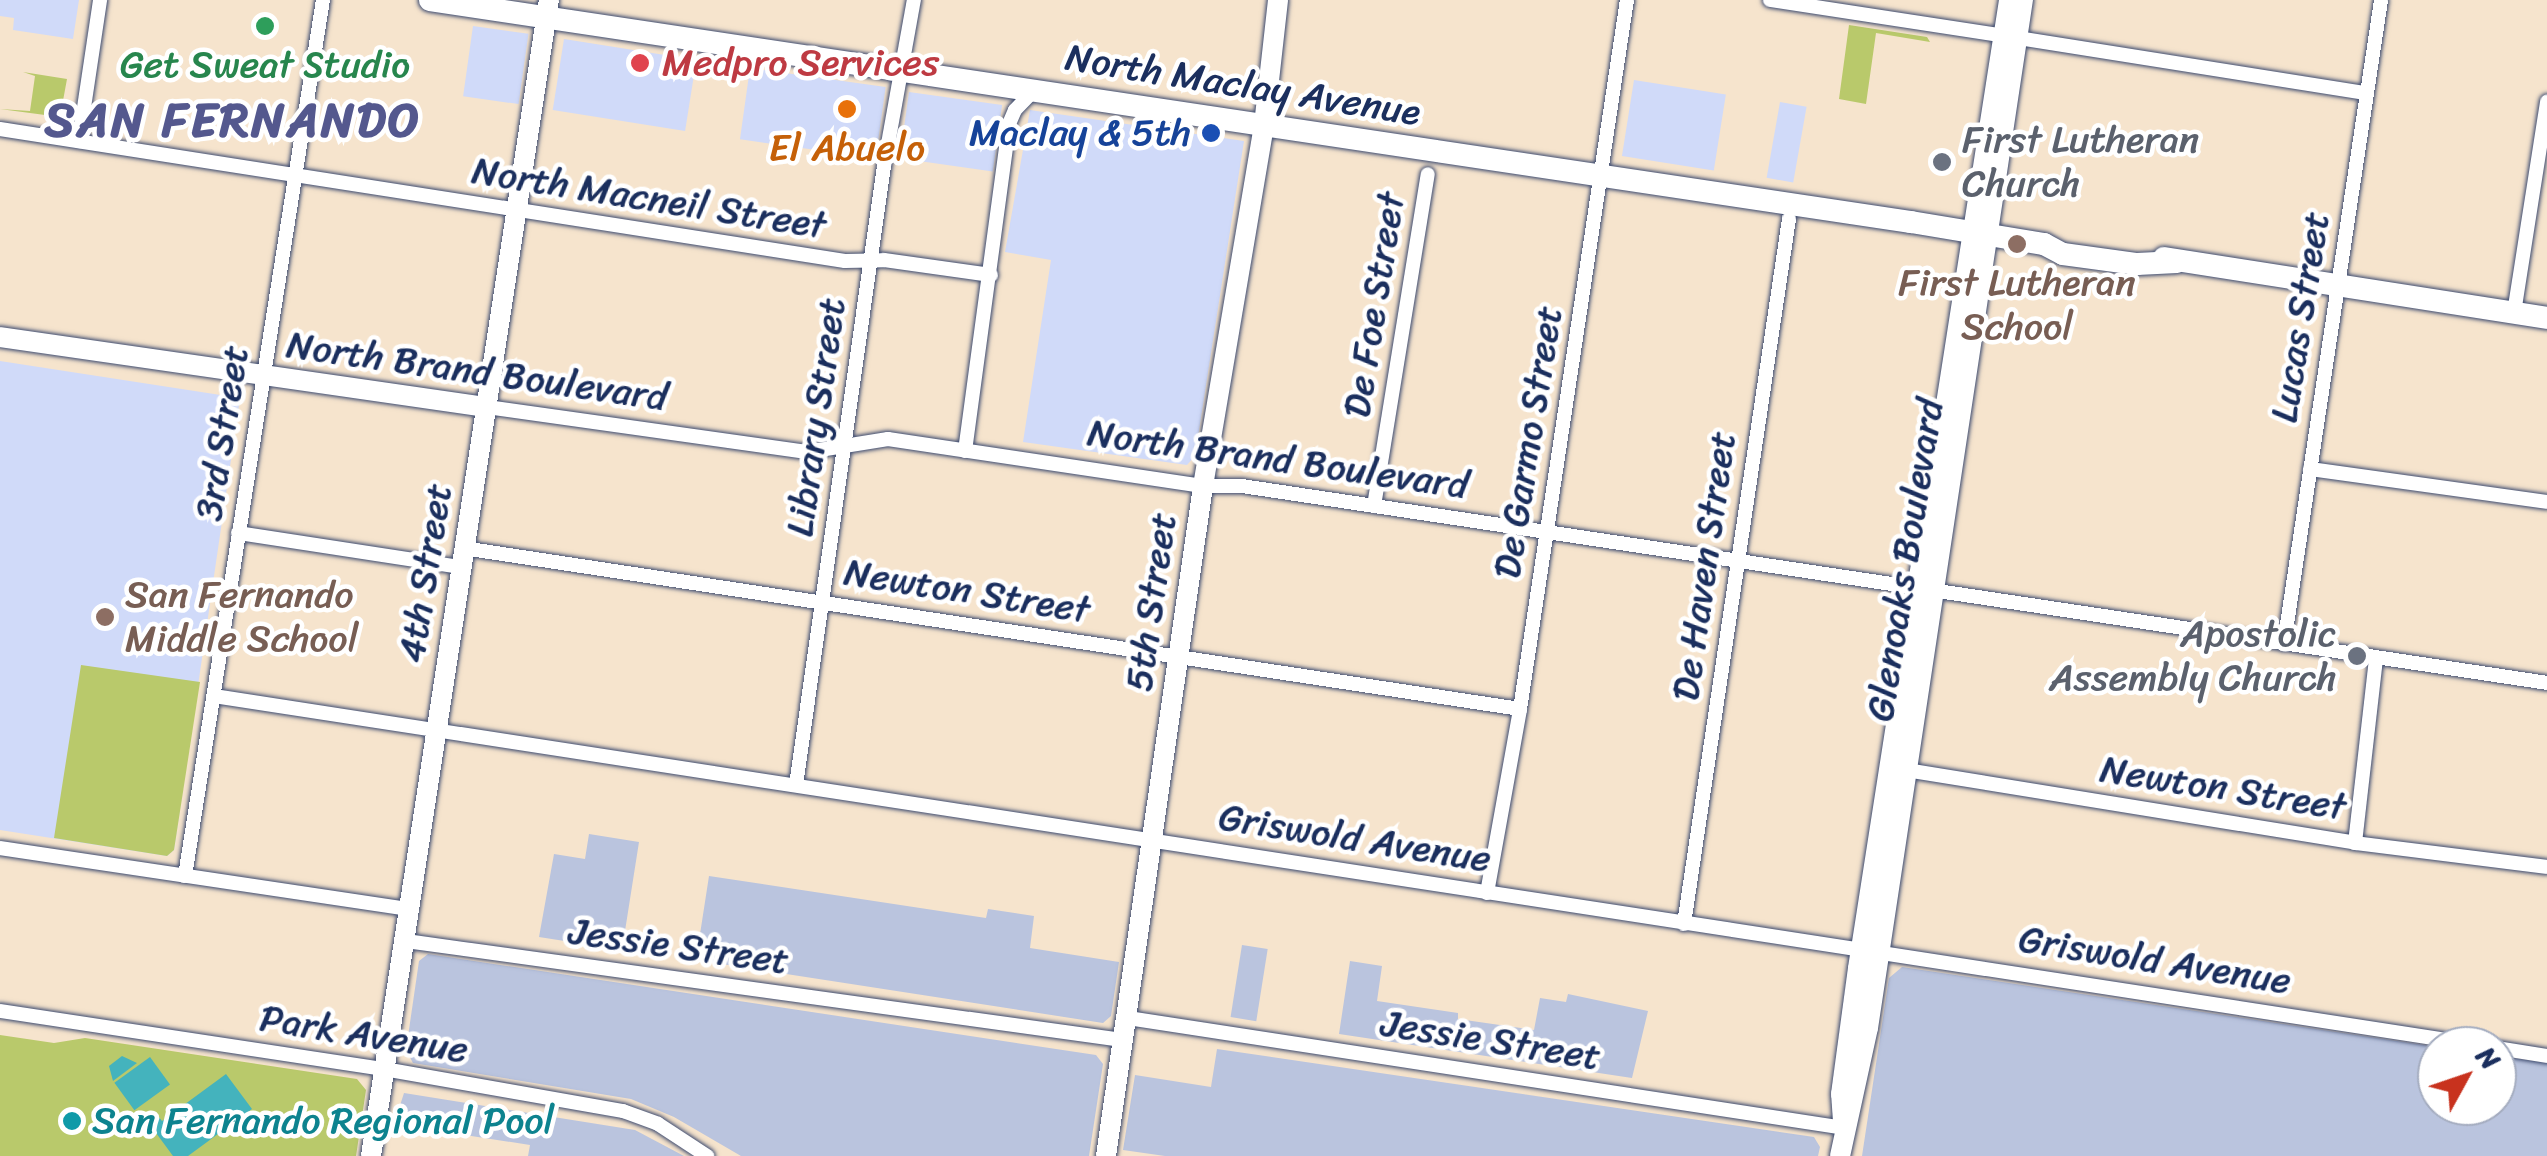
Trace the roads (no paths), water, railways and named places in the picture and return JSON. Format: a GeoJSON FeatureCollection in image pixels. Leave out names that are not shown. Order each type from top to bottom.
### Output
{"type":"FeatureCollection","features":[{"type":"Feature","properties":{"kind":"main road","name":"North Maclay Avenue"},"geometry":{"type":"LineString","coordinates":[[430,0],[548,8],[1264,125],[2044,244],[2068,239],[2133,248],[2177,262],[2547,318]]}},
{"type":"Feature","properties":{"kind":"street"},"geometry":{"type":"LineString","coordinates":[[80,141],[100,0]]}},
{"type":"Feature","properties":{"kind":"street","name":"3rd Street"},"geometry":{"type":"LineString","coordinates":[[185,876],[323,0]]}},
{"type":"Feature","properties":{"kind":"street","name":"Library Street"},"geometry":{"type":"LineString","coordinates":[[796,785],[870,259],[914,0]]}},
{"type":"Feature","properties":{"kind":"street","name":"5th Street"},"geometry":{"type":"LineString","coordinates":[[1106,1156],[1203,486],[1264,125],[1278,0]]}},
{"type":"Feature","properties":{"kind":"street","name":"De Garmo Street"},"geometry":{"type":"LineString","coordinates":[[1487,893],[1520,709],[1627,0]]}},
{"type":"Feature","properties":{"kind":"street"},"geometry":{"type":"LineString","coordinates":[[1770,0],[2366,93]]}},
{"type":"Feature","properties":{"kind":"street","name":"Glenoaks Boulevard"},"geometry":{"type":"LineString","coordinates":[[1840,1156],[1844,1128],[1855,1098],[1871,948],[2010,37],[2009,0]]}},
{"type":"Feature","properties":{"kind":"street","name":"Glenoaks Boulevard"},"geometry":{"type":"LineString","coordinates":[[2010,37],[2023,0]]}},
{"type":"Feature","properties":{"kind":"street","name":"Lucas Street"},"geometry":{"type":"LineString","coordinates":[[2284,644],[2381,0]]}},
{"type":"Feature","properties":{"kind":"street","name":"4th Street"},"geometry":{"type":"LineString","coordinates":[[371,1156],[548,8]]}},
{"type":"Feature","properties":{"kind":"street"},"geometry":{"type":"LineString","coordinates":[[965,450],[992,275],[991,242],[1009,124],[1014,110],[1036,88]]}},
{"type":"Feature","properties":{"kind":"street"},"geometry":{"type":"LineString","coordinates":[[2514,313],[2547,102]]}},
{"type":"Feature","properties":{"kind":"street","name":"North Macneil Street"},"geometry":{"type":"LineString","coordinates":[[0,129],[845,261],[870,259],[992,275]]}},
{"type":"Feature","properties":{"kind":"street","name":"De Foe Street"},"geometry":{"type":"LineString","coordinates":[[1374,506],[1428,174]]}},
{"type":"Feature","properties":{"kind":"street","name":"De Haven Street"},"geometry":{"type":"LineString","coordinates":[[1684,924],[1789,219]]}},
{"type":"Feature","properties":{"kind":"street","name":"North Brand Boulevard"},"geometry":{"type":"LineString","coordinates":[[0,337],[263,378],[807,452],[882,439],[1203,486],[1242,486],[2547,684]]}},
{"type":"Feature","properties":{"kind":"street"},"geometry":{"type":"LineString","coordinates":[[2310,468],[2547,502]]}},
{"type":"Feature","properties":{"kind":"street","name":"Newton Street"},"geometry":{"type":"LineString","coordinates":[[238,533],[823,602],[1520,709]]}},
{"type":"Feature","properties":{"kind":"street"},"geometry":{"type":"LineString","coordinates":[[2355,842],[2376,658]]}},
{"type":"Feature","properties":{"kind":"street","name":"Griswold Avenue"},"geometry":{"type":"LineString","coordinates":[[214,696],[1153,838],[1684,924],[1871,948],[2417,1035]]}},
{"type":"Feature","properties":{"kind":"street","name":"Newton Street"},"geometry":{"type":"LineString","coordinates":[[1899,769],[2355,842],[2547,868]]}},
{"type":"Feature","properties":{"kind":"street"},"geometry":{"type":"LineString","coordinates":[[0,848],[410,909]]}},
{"type":"Feature","properties":{"kind":"street","name":"Jessie Street"},"geometry":{"type":"LineString","coordinates":[[406,941],[1122,1040]]}},
{"type":"Feature","properties":{"kind":"street","name":"Park Avenue"},"geometry":{"type":"LineString","coordinates":[[0,1011],[384,1069],[623,1111],[658,1124],[708,1156]]}},
{"type":"Feature","properties":{"kind":"street","name":"Jessie Street"},"geometry":{"type":"LineString","coordinates":[[1128,1018],[1844,1128]]}},
{"type":"Feature","properties":{"kind":"street"},"geometry":{"type":"LineString","coordinates":[[2517,1051],[2547,1056]]}},
{"type":"Feature","properties":{"kind":"water"},"geometry":{"type":"Polygon","coordinates":[[[122,1056],[137,1063],[113,1081],[109,1066],[122,1056]]]}},
{"type":"Feature","properties":{"kind":"water"},"geometry":{"type":"Polygon","coordinates":[[[150,1057],[170,1085],[134,1110],[114,1083],[150,1057]]]}},
{"type":"Feature","properties":{"kind":"water"},"geometry":{"type":"Polygon","coordinates":[[[226,1074],[252,1109],[188,1156],[173,1156],[145,1118],[154,1111],[162,1121],[226,1074]]]}},
{"type":"Feature","properties":{"kind":"place","name":"Get Sweat Studio"},"geometry":{"type":"Point","coordinates":[265,26]}},
{"type":"Feature","properties":{"kind":"place","name":"Medpro Services"},"geometry":{"type":"Point","coordinates":[640,63]}},
{"type":"Feature","properties":{"kind":"place","name":"El Abuelo"},"geometry":{"type":"Point","coordinates":[847,109]}},
{"type":"Feature","properties":{"kind":"place","name":"Maclay & 5th"},"geometry":{"type":"Point","coordinates":[1211,133]}},
{"type":"Feature","properties":{"kind":"place","name":"First Lutheran Church"},"geometry":{"type":"Point","coordinates":[1942,162]}},
{"type":"Feature","properties":{"kind":"place","name":"First Lutheran School"},"geometry":{"type":"Point","coordinates":[2017,244]}},
{"type":"Feature","properties":{"kind":"place","name":"San Fernando Middle School"},"geometry":{"type":"Point","coordinates":[105,617]}},
{"type":"Feature","properties":{"kind":"place","name":"Apostolic Assembly Church"},"geometry":{"type":"Point","coordinates":[2357,656]}},
{"type":"Feature","properties":{"kind":"place","name":"San Fernando Regional Pool"},"geometry":{"type":"Point","coordinates":[72,1121]}},
{"type":"Feature","properties":{"kind":"district","name":"SAN FERNANDO"},"geometry":{"type":"Point","coordinates":[233,120]}}]}
